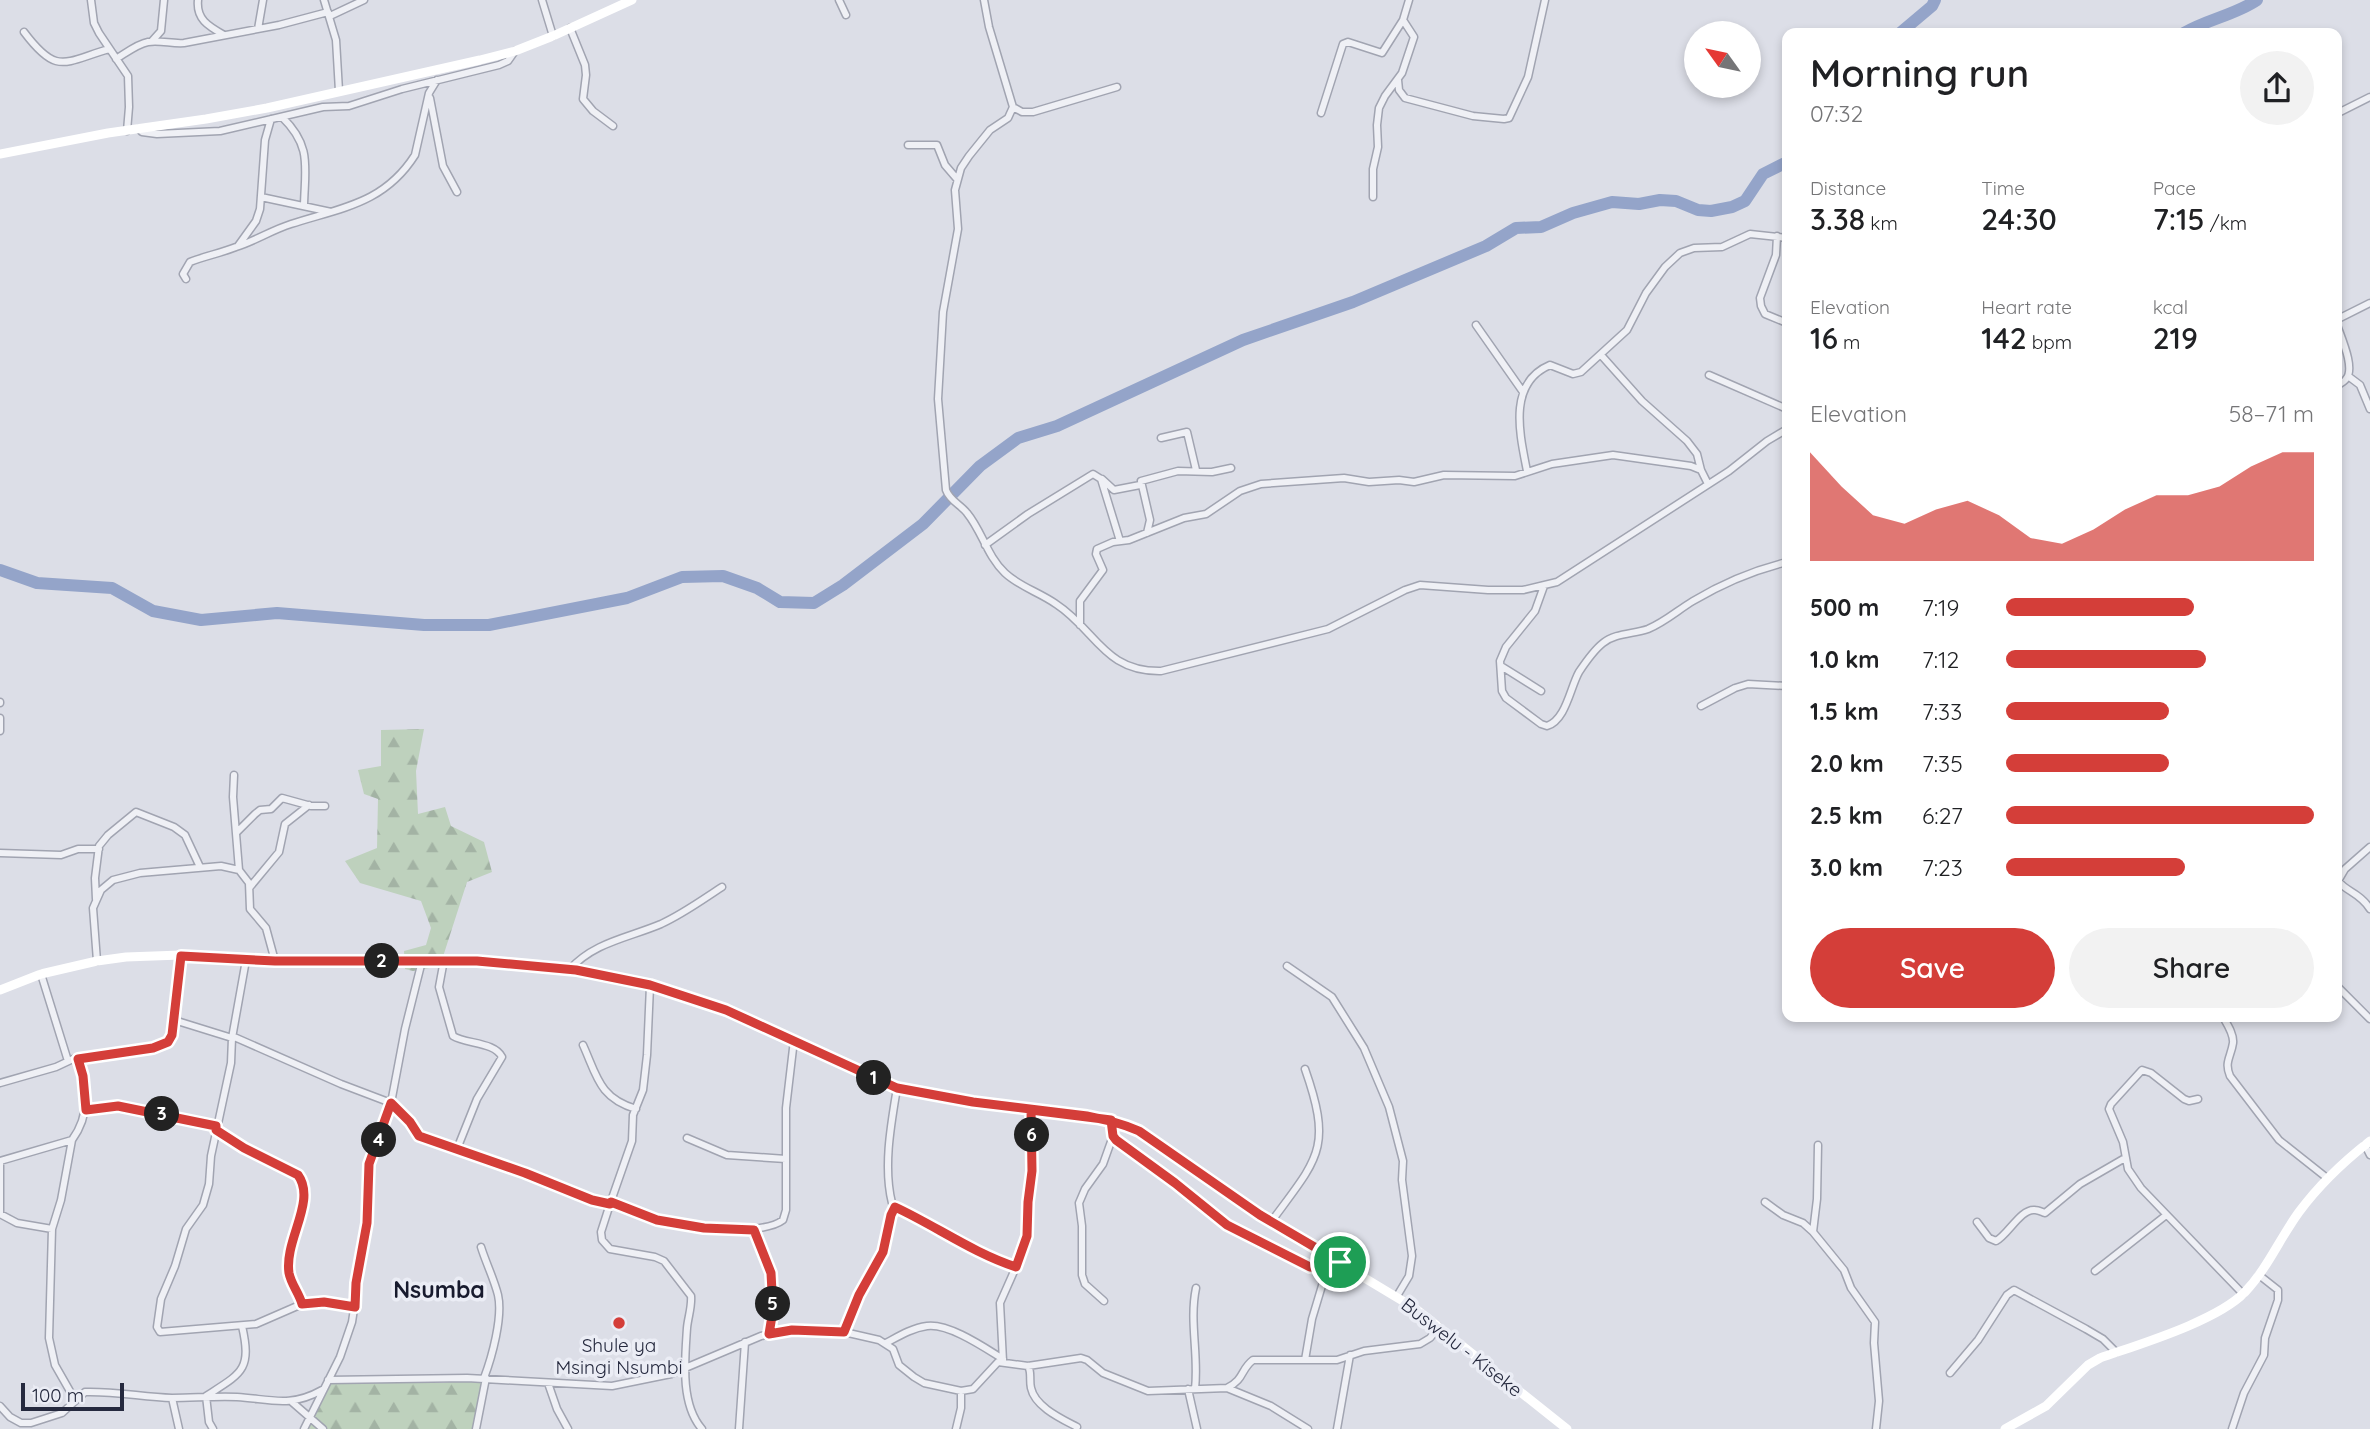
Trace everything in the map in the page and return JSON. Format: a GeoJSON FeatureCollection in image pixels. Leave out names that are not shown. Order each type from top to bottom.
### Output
{"type":"FeatureCollection","features":[{"type":"Feature","properties":{"kind":"main road"},"geometry":{"type":"LineString","coordinates":[[0,154],[139,128],[206,119],[515,51],[632,0]]}},
{"type":"Feature","properties":{"kind":"main road","name":"Buswelu - Kiseke"},"geometry":{"type":"LineString","coordinates":[[0,989],[41,974],[97,961],[127,957],[181,956],[275,961],[508,962],[650,985],[726,1010],[897,1088],[936,1097],[1111,1120],[1139,1131],[1272,1222],[1397,1296],[1567,1429]]}},
{"type":"Feature","properties":{"kind":"main road"},"geometry":{"type":"LineString","coordinates":[[2005,1429],[2046,1406],[2088,1366],[2116,1352],[2204,1318],[2243,1294],[2259,1275],[2298,1213],[2327,1178],[2367,1143]]}},
{"type":"Feature","properties":{"kind":"street"},"geometry":{"type":"LineString","coordinates":[[90,0],[94,23],[129,82],[127,131]]}},
{"type":"Feature","properties":{"kind":"street"},"geometry":{"type":"LineString","coordinates":[[152,41],[161,31],[164,0]]}},
{"type":"Feature","properties":{"kind":"street"},"geometry":{"type":"LineString","coordinates":[[198,0],[198,13],[201,18],[224,35]]}},
{"type":"Feature","properties":{"kind":"street"},"geometry":{"type":"LineString","coordinates":[[258,29],[263,0]]}},
{"type":"Feature","properties":{"kind":"street"},"geometry":{"type":"LineString","coordinates":[[324,0],[336,40],[339,91]]}},
{"type":"Feature","properties":{"kind":"street"},"geometry":{"type":"LineString","coordinates":[[116,59],[152,41],[171,44],[258,29],[329,14],[364,0]]}},
{"type":"Feature","properties":{"kind":"street"},"geometry":{"type":"LineString","coordinates":[[542,0],[553,36]]}},
{"type":"Feature","properties":{"kind":"street"},"geometry":{"type":"LineString","coordinates":[[839,0],[846,15]]}},
{"type":"Feature","properties":{"kind":"street"},"geometry":{"type":"LineString","coordinates":[[984,0],[989,27],[1013,107],[1008,118],[990,130],[969,156],[957,179],[955,199],[958,229],[946,288],[938,399],[942,461],[949,498],[967,513],[1005,573],[1022,586],[1057,604],[1114,659],[1129,668],[1143,672],[1161,671],[1246,652],[1328,629],[1420,585],[1523,590],[1557,582],[1588,564],[1782,432]]}},
{"type":"Feature","properties":{"kind":"street"},"geometry":{"type":"LineString","coordinates":[[1321,113],[1343,44],[1348,42],[1381,53],[1387,49],[1404,20],[1409,0]]}},
{"type":"Feature","properties":{"kind":"street"},"geometry":{"type":"LineString","coordinates":[[1398,80],[1399,90],[1405,99],[1473,116],[1509,118],[1528,77],[1545,0]]}},
{"type":"Feature","properties":{"kind":"street"},"geometry":{"type":"LineString","coordinates":[[1373,197],[1373,169],[1378,147],[1377,125],[1380,108],[1390,88],[1398,80],[1414,37],[1404,20]]}},
{"type":"Feature","properties":{"kind":"street"},"geometry":{"type":"LineString","coordinates":[[570,28],[585,65],[583,99],[593,111],[613,126]]}},
{"type":"Feature","properties":{"kind":"street"},"geometry":{"type":"LineString","coordinates":[[24,32],[43,55],[57,62],[78,60],[109,49]]}},
{"type":"Feature","properties":{"kind":"street"},"geometry":{"type":"LineString","coordinates":[[139,128],[142,132],[157,134],[220,131],[323,107],[349,106],[425,82],[499,65],[508,61],[515,51]]}},
{"type":"Feature","properties":{"kind":"street"},"geometry":{"type":"LineString","coordinates":[[186,279],[183,274],[190,262],[237,247],[291,224],[355,206],[387,185],[415,155],[429,93],[438,80]]}},
{"type":"Feature","properties":{"kind":"street"},"geometry":{"type":"LineString","coordinates":[[425,82],[443,166],[457,192]]}},
{"type":"Feature","properties":{"kind":"street"},"geometry":{"type":"LineString","coordinates":[[1013,107],[1022,112],[1033,113],[1117,87]]}},
{"type":"Feature","properties":{"kind":"street"},"geometry":{"type":"LineString","coordinates":[[2342,111],[2370,97]]}},
{"type":"Feature","properties":{"kind":"street"},"geometry":{"type":"LineString","coordinates":[[282,117],[296,130],[303,145],[304,205]]}},
{"type":"Feature","properties":{"kind":"street"},"geometry":{"type":"LineString","coordinates":[[237,247],[256,221],[261,197],[265,140],[271,119]]}},
{"type":"Feature","properties":{"kind":"street"},"geometry":{"type":"LineString","coordinates":[[908,145],[937,145],[945,165],[957,179]]}},
{"type":"Feature","properties":{"kind":"street"},"geometry":{"type":"LineString","coordinates":[[261,197],[333,213]]}},
{"type":"Feature","properties":{"kind":"street"},"geometry":{"type":"LineString","coordinates":[[1527,471],[1518,431],[1523,392],[1530,377],[1546,366],[1553,365],[1576,374],[1601,355],[1627,330],[1646,293],[1665,267],[1680,253],[1694,248],[1722,247],[1750,234],[1782,237]]}},
{"type":"Feature","properties":{"kind":"street"},"geometry":{"type":"LineString","coordinates":[[1777,236],[1776,255],[1760,299],[1765,314],[1782,321]]}},
{"type":"Feature","properties":{"kind":"street"},"geometry":{"type":"LineString","coordinates":[[2342,318],[2370,303]]}},
{"type":"Feature","properties":{"kind":"street"},"geometry":{"type":"LineString","coordinates":[[1476,325],[1523,392]]}},
{"type":"Feature","properties":{"kind":"street"},"geometry":{"type":"LineString","coordinates":[[2342,339],[2348,376]]}},
{"type":"Feature","properties":{"kind":"street"},"geometry":{"type":"LineString","coordinates":[[1601,355],[1642,401],[1697,453],[1707,484]]}},
{"type":"Feature","properties":{"kind":"street"},"geometry":{"type":"LineString","coordinates":[[1709,375],[1782,408]]}},
{"type":"Feature","properties":{"kind":"street"},"geometry":{"type":"LineString","coordinates":[[2342,381],[2348,376]]}},
{"type":"Feature","properties":{"kind":"street"},"geometry":{"type":"LineString","coordinates":[[2348,376],[2361,384],[2370,409]]}},
{"type":"Feature","properties":{"kind":"street"},"geometry":{"type":"LineString","coordinates":[[1161,438],[1187,432],[1196,470]]}},
{"type":"Feature","properties":{"kind":"street"},"geometry":{"type":"LineString","coordinates":[[1080,625],[1079,605],[1103,570],[1096,551],[1106,544],[1206,514],[1240,491],[1261,484],[1344,478],[1369,482],[1414,482],[1444,475],[1515,476],[1552,464],[1613,455],[1676,463],[1701,470]]}},
{"type":"Feature","properties":{"kind":"street"},"geometry":{"type":"LineString","coordinates":[[1147,533],[1150,520],[1141,481],[1178,471],[1212,472],[1231,468]]}},
{"type":"Feature","properties":{"kind":"street"},"geometry":{"type":"LineString","coordinates":[[985,545],[1028,514],[1093,474],[1114,490],[1140,485]]}},
{"type":"Feature","properties":{"kind":"street"},"geometry":{"type":"LineString","coordinates":[[1101,479],[1120,541]]}},
{"type":"Feature","properties":{"kind":"street"},"geometry":{"type":"LineString","coordinates":[[1544,586],[1535,611],[1501,656],[1501,683],[1506,698],[1541,724],[1552,725],[1558,719],[1578,674],[1600,645],[1664,621],[1696,599],[1755,569],[1782,563]]}},
{"type":"Feature","properties":{"kind":"street"},"geometry":{"type":"LineString","coordinates":[[1501,666],[1541,691]]}},
{"type":"Feature","properties":{"kind":"street"},"geometry":{"type":"LineString","coordinates":[[1701,706],[1748,684],[1782,686]]}},
{"type":"Feature","properties":{"kind":"street"},"geometry":{"type":"LineString","coordinates":[[0,718],[0,731]]}},
{"type":"Feature","properties":{"kind":"street"},"geometry":{"type":"LineString","coordinates":[[234,775],[233,797],[239,870],[250,887],[250,909],[265,928],[275,961]]}},
{"type":"Feature","properties":{"kind":"street"},"geometry":{"type":"LineString","coordinates":[[237,832],[254,814],[271,808],[282,798],[325,806]]}},
{"type":"Feature","properties":{"kind":"street"},"geometry":{"type":"LineString","coordinates":[[250,887],[279,852],[285,824],[309,805]]}},
{"type":"Feature","properties":{"kind":"street"},"geometry":{"type":"LineString","coordinates":[[97,961],[93,916],[96,900],[95,878],[99,849],[108,835],[133,814],[141,813],[174,827],[185,835],[200,867]]}},
{"type":"Feature","properties":{"kind":"street"},"geometry":{"type":"LineString","coordinates":[[2342,874],[2370,847]]}},
{"type":"Feature","properties":{"kind":"street"},"geometry":{"type":"LineString","coordinates":[[0,853],[61,855],[79,849],[99,849]]}},
{"type":"Feature","properties":{"kind":"street"},"geometry":{"type":"LineString","coordinates":[[96,900],[107,885],[125,875],[200,867],[231,867],[239,870]]}},
{"type":"Feature","properties":{"kind":"street"},"geometry":{"type":"LineString","coordinates":[[2342,886],[2354,891],[2370,909]]}},
{"type":"Feature","properties":{"kind":"street"},"geometry":{"type":"LineString","coordinates":[[569,970],[599,945],[642,932],[678,916],[722,887]]}},
{"type":"Feature","properties":{"kind":"street"},"geometry":{"type":"LineString","coordinates":[[0,1083],[68,1061],[168,1042],[172,1035],[181,956]]}},
{"type":"Feature","properties":{"kind":"street"},"geometry":{"type":"LineString","coordinates":[[246,960],[204,1205],[186,1229],[161,1299],[157,1327],[160,1332],[242,1326],[272,1318],[302,1304],[324,1302],[355,1307]]}},
{"type":"Feature","properties":{"kind":"street"},"geometry":{"type":"LineString","coordinates":[[444,960],[439,987],[453,1036],[496,1049],[502,1057],[477,1099],[457,1149]]}},
{"type":"Feature","properties":{"kind":"street"},"geometry":{"type":"LineString","coordinates":[[304,1429],[340,1357],[355,1307],[356,1283],[367,1223],[369,1164],[391,1103],[405,1029],[422,961]]}},
{"type":"Feature","properties":{"kind":"street"},"geometry":{"type":"LineString","coordinates":[[1287,966],[1332,997],[1364,1048],[1389,1107],[1403,1161],[1402,1180],[1412,1256],[1409,1276],[1397,1296]]}},
{"type":"Feature","properties":{"kind":"street"},"geometry":{"type":"LineString","coordinates":[[41,974],[68,1061]]}},
{"type":"Feature","properties":{"kind":"street"},"geometry":{"type":"LineString","coordinates":[[650,985],[643,1090],[633,1118],[632,1141],[601,1232],[604,1245],[627,1254],[655,1257],[664,1261],[691,1296],[687,1392],[693,1417],[702,1429]]}},
{"type":"Feature","properties":{"kind":"street"},"geometry":{"type":"LineString","coordinates":[[2342,991],[2370,1019]]}},
{"type":"Feature","properties":{"kind":"street"},"geometry":{"type":"LineString","coordinates":[[174,1020],[232,1037],[391,1103],[410,1122],[419,1136],[592,1200],[610,1203],[657,1220],[704,1228],[754,1230],[780,1223],[786,1217],[786,1108],[794,1040]]}},
{"type":"Feature","properties":{"kind":"street"},"geometry":{"type":"LineString","coordinates":[[2225,1022],[2233,1044],[2227,1061],[2230,1076],[2274,1134],[2327,1178]]}},
{"type":"Feature","properties":{"kind":"street"},"geometry":{"type":"LineString","coordinates":[[583,1045],[604,1091],[621,1104],[636,1108]]}},
{"type":"Feature","properties":{"kind":"street"},"geometry":{"type":"LineString","coordinates":[[75,1400],[55,1365],[48,1338],[52,1229],[61,1200],[72,1140],[82,1124],[86,1110],[83,1076],[78,1059]]}},
{"type":"Feature","properties":{"kind":"street"},"geometry":{"type":"LineString","coordinates":[[1272,1222],[1306,1176],[1320,1145],[1320,1128],[1305,1069]]}},
{"type":"Feature","properties":{"kind":"street"},"geometry":{"type":"LineString","coordinates":[[2198,1099],[2184,1099],[2161,1079],[2142,1070],[2111,1104],[2109,1110],[2123,1142],[2128,1168],[2141,1188],[2165,1216],[2243,1294]]}},
{"type":"Feature","properties":{"kind":"street"},"geometry":{"type":"LineString","coordinates":[[897,1088],[891,1123],[889,1179],[895,1207],[991,1259],[1016,1267]]}},
{"type":"Feature","properties":{"kind":"street"},"geometry":{"type":"LineString","coordinates":[[86,1110],[118,1106],[216,1128],[244,1148],[298,1175],[303,1182],[304,1201],[295,1230],[289,1274],[302,1304]]}},
{"type":"Feature","properties":{"kind":"street"},"geometry":{"type":"LineString","coordinates":[[1003,1360],[1000,1303],[1027,1236],[1032,1171],[1031,1110]]}},
{"type":"Feature","properties":{"kind":"street"},"geometry":{"type":"LineString","coordinates":[[1104,1301],[1085,1284],[1082,1275],[1079,1203],[1085,1189],[1103,1164],[1113,1136],[1111,1120]]}},
{"type":"Feature","properties":{"kind":"street"},"geometry":{"type":"LineString","coordinates":[[1113,1136],[1227,1225],[1291,1259],[1317,1269],[1327,1269],[1340,1262]]}},
{"type":"Feature","properties":{"kind":"street"},"geometry":{"type":"LineString","coordinates":[[687,1138],[727,1155],[786,1159]]}},
{"type":"Feature","properties":{"kind":"street"},"geometry":{"type":"LineString","coordinates":[[52,1229],[18,1223],[0,1213],[0,1162],[72,1140]]}},
{"type":"Feature","properties":{"kind":"street"},"geometry":{"type":"LineString","coordinates":[[2367,1143],[2370,1155]]}},
{"type":"Feature","properties":{"kind":"street"},"geometry":{"type":"LineString","coordinates":[[1813,1232],[1818,1145]]}},
{"type":"Feature","properties":{"kind":"street"},"geometry":{"type":"LineString","coordinates":[[1977,1222],[1989,1238],[1996,1241],[2026,1212],[2034,1210],[2045,1213],[2080,1184],[2124,1158]]}},
{"type":"Feature","properties":{"kind":"street"},"geometry":{"type":"LineString","coordinates":[[1765,1202],[1783,1215],[1803,1223],[1813,1232],[1844,1270],[1851,1287],[1875,1322],[1879,1401],[1876,1429]]}},
{"type":"Feature","properties":{"kind":"street"},"geometry":{"type":"LineString","coordinates":[[844,1332],[859,1295],[883,1252],[895,1207]]}},
{"type":"Feature","properties":{"kind":"street"},"geometry":{"type":"LineString","coordinates":[[2095,1271],[2165,1216]]}},
{"type":"Feature","properties":{"kind":"street"},"geometry":{"type":"LineString","coordinates":[[754,1230],[771,1273],[773,1310],[769,1334]]}},
{"type":"Feature","properties":{"kind":"street"},"geometry":{"type":"LineString","coordinates":[[476,1429],[485,1378],[492,1358],[499,1306],[481,1247]]}},
{"type":"Feature","properties":{"kind":"street"},"geometry":{"type":"LineString","coordinates":[[1305,1360],[1312,1319],[1327,1269]]}},
{"type":"Feature","properties":{"kind":"street"},"geometry":{"type":"LineString","coordinates":[[2232,1429],[2244,1393],[2264,1355],[2267,1328],[2278,1300],[2278,1290],[2259,1275]]}},
{"type":"Feature","properties":{"kind":"street"},"geometry":{"type":"LineString","coordinates":[[1196,1288],[1194,1336],[1198,1366],[1192,1389],[1197,1429]]}},
{"type":"Feature","properties":{"kind":"street"},"geometry":{"type":"LineString","coordinates":[[1950,1373],[1973,1347],[2007,1295],[2014,1290],[2103,1339],[2116,1352]]}},
{"type":"Feature","properties":{"kind":"street"},"geometry":{"type":"LineString","coordinates":[[886,1343],[915,1329],[935,1325],[974,1342],[1003,1360],[1028,1366],[1081,1358],[1104,1373],[1154,1392],[1227,1388],[1271,1406],[1308,1429]]}},
{"type":"Feature","properties":{"kind":"street"},"geometry":{"type":"LineString","coordinates":[[206,1396],[243,1367],[247,1359],[247,1349],[242,1326]]}},
{"type":"Feature","properties":{"kind":"street"},"geometry":{"type":"LineString","coordinates":[[1227,1388],[1237,1383],[1253,1360],[1337,1360],[1364,1351],[1420,1344],[1430,1338],[1439,1327]]}},
{"type":"Feature","properties":{"kind":"street"},"geometry":{"type":"LineString","coordinates":[[328,1380],[485,1378],[612,1386],[651,1379],[686,1368],[745,1342],[792,1330],[844,1332],[886,1343],[892,1349],[899,1365],[915,1377],[925,1383],[961,1391],[973,1389],[995,1364],[1003,1360]]}},
{"type":"Feature","properties":{"kind":"street"},"geometry":{"type":"LineString","coordinates":[[739,1429],[745,1342]]}},
{"type":"Feature","properties":{"kind":"street"},"geometry":{"type":"LineString","coordinates":[[1337,1429],[1350,1355]]}},
{"type":"Feature","properties":{"kind":"street"},"geometry":{"type":"LineString","coordinates":[[1028,1366],[1031,1370],[1031,1391],[1037,1399],[1055,1415],[1077,1427]]}},
{"type":"Feature","properties":{"kind":"street"},"geometry":{"type":"LineString","coordinates":[[548,1383],[556,1409],[568,1429]]}},
{"type":"Feature","properties":{"kind":"street"},"geometry":{"type":"LineString","coordinates":[[0,1406],[24,1426],[62,1413],[85,1392],[292,1402],[322,1390]]}},
{"type":"Feature","properties":{"kind":"street"},"geometry":{"type":"LineString","coordinates":[[956,1429],[961,1408],[961,1391]]}},
{"type":"Feature","properties":{"kind":"street"},"geometry":{"type":"LineString","coordinates":[[206,1396],[209,1422],[213,1429]]}},
{"type":"Feature","properties":{"kind":"street"},"geometry":{"type":"LineString","coordinates":[[172,1398],[179,1429]]}},
{"type":"Feature","properties":{"kind":"street"},"geometry":{"type":"LineString","coordinates":[[292,1402],[323,1429]]}},
{"type":"Feature","properties":{"kind":"green space"},"geometry":{"type":"Polygon","coordinates":[[[424,729],[416,771],[418,814],[445,807],[451,826],[484,842],[492,872],[467,882],[440,966],[413,971],[405,969],[404,951],[426,945],[431,928],[421,901],[360,883],[345,861],[377,848],[378,799],[364,794],[358,770],[381,766],[381,730],[424,729]]]}},
{"type":"Feature","properties":{"kind":"green space"},"geometry":{"type":"Polygon","coordinates":[[[329,1379],[442,1383],[469,1379],[484,1382],[475,1429],[304,1429],[329,1379]]]}},
{"type":"Feature","properties":{"kind":"waterway"},"geometry":{"type":"LineString","coordinates":[[1906,28],[1932,6],[1935,0]]}},
{"type":"Feature","properties":{"kind":"waterway"},"geometry":{"type":"LineString","coordinates":[[2194,28],[2240,10],[2257,0]]}},
{"type":"Feature","properties":{"kind":"waterway"},"geometry":{"type":"LineString","coordinates":[[0,570],[37,583],[112,588],[153,611],[201,620],[277,613],[424,625],[489,625],[627,598],[682,577],[723,576],[757,588],[780,602],[814,603],[843,585],[923,524],[980,466],[1018,438],[1057,426],[1243,340],[1353,302],[1486,246],[1516,228],[1541,227],[1573,213],[1612,202],[1639,204],[1660,200],[1676,201],[1698,210],[1711,211],[1732,207],[1745,201],[1763,174],[1782,164]]}},
{"type":"Feature","properties":{"kind":"place","name":"Shule ya Msingi Nsumbi"},"geometry":{"type":"Point","coordinates":[619,1323]}},
{"type":"Feature","properties":{"kind":"district","name":"Nsumba"},"geometry":{"type":"Point","coordinates":[439,1289]}},
{"type":"Feature","properties":{"kind":"route"},"geometry":{"type":"LineString","coordinates":[[1340,1262],[1260,1215],[1139,1131],[1118,1122],[1111,1120],[1087,1116],[936,1097],[897,1088],[726,1010],[650,985],[576,970],[508,962],[275,961],[181,956],[172,1035],[168,1042],[153,1048],[78,1059],[83,1076],[86,1110],[118,1106],[216,1126],[216,1130],[244,1148],[298,1175],[303,1182],[305,1193],[291,1246],[289,1274],[302,1304],[324,1302],[355,1307],[356,1283],[367,1223],[369,1164],[391,1103],[410,1122],[419,1136],[525,1173],[563,1190],[592,1200],[611,1202],[657,1220],[704,1228],[754,1230],[771,1273],[773,1310],[769,1334],[792,1330],[844,1332],[859,1295],[878,1265],[895,1207],[991,1259],[1016,1267],[1027,1236],[1032,1171],[1031,1110],[1111,1120],[1116,1140],[1227,1225],[1310,1267],[1327,1269],[1340,1262]]}}]}
